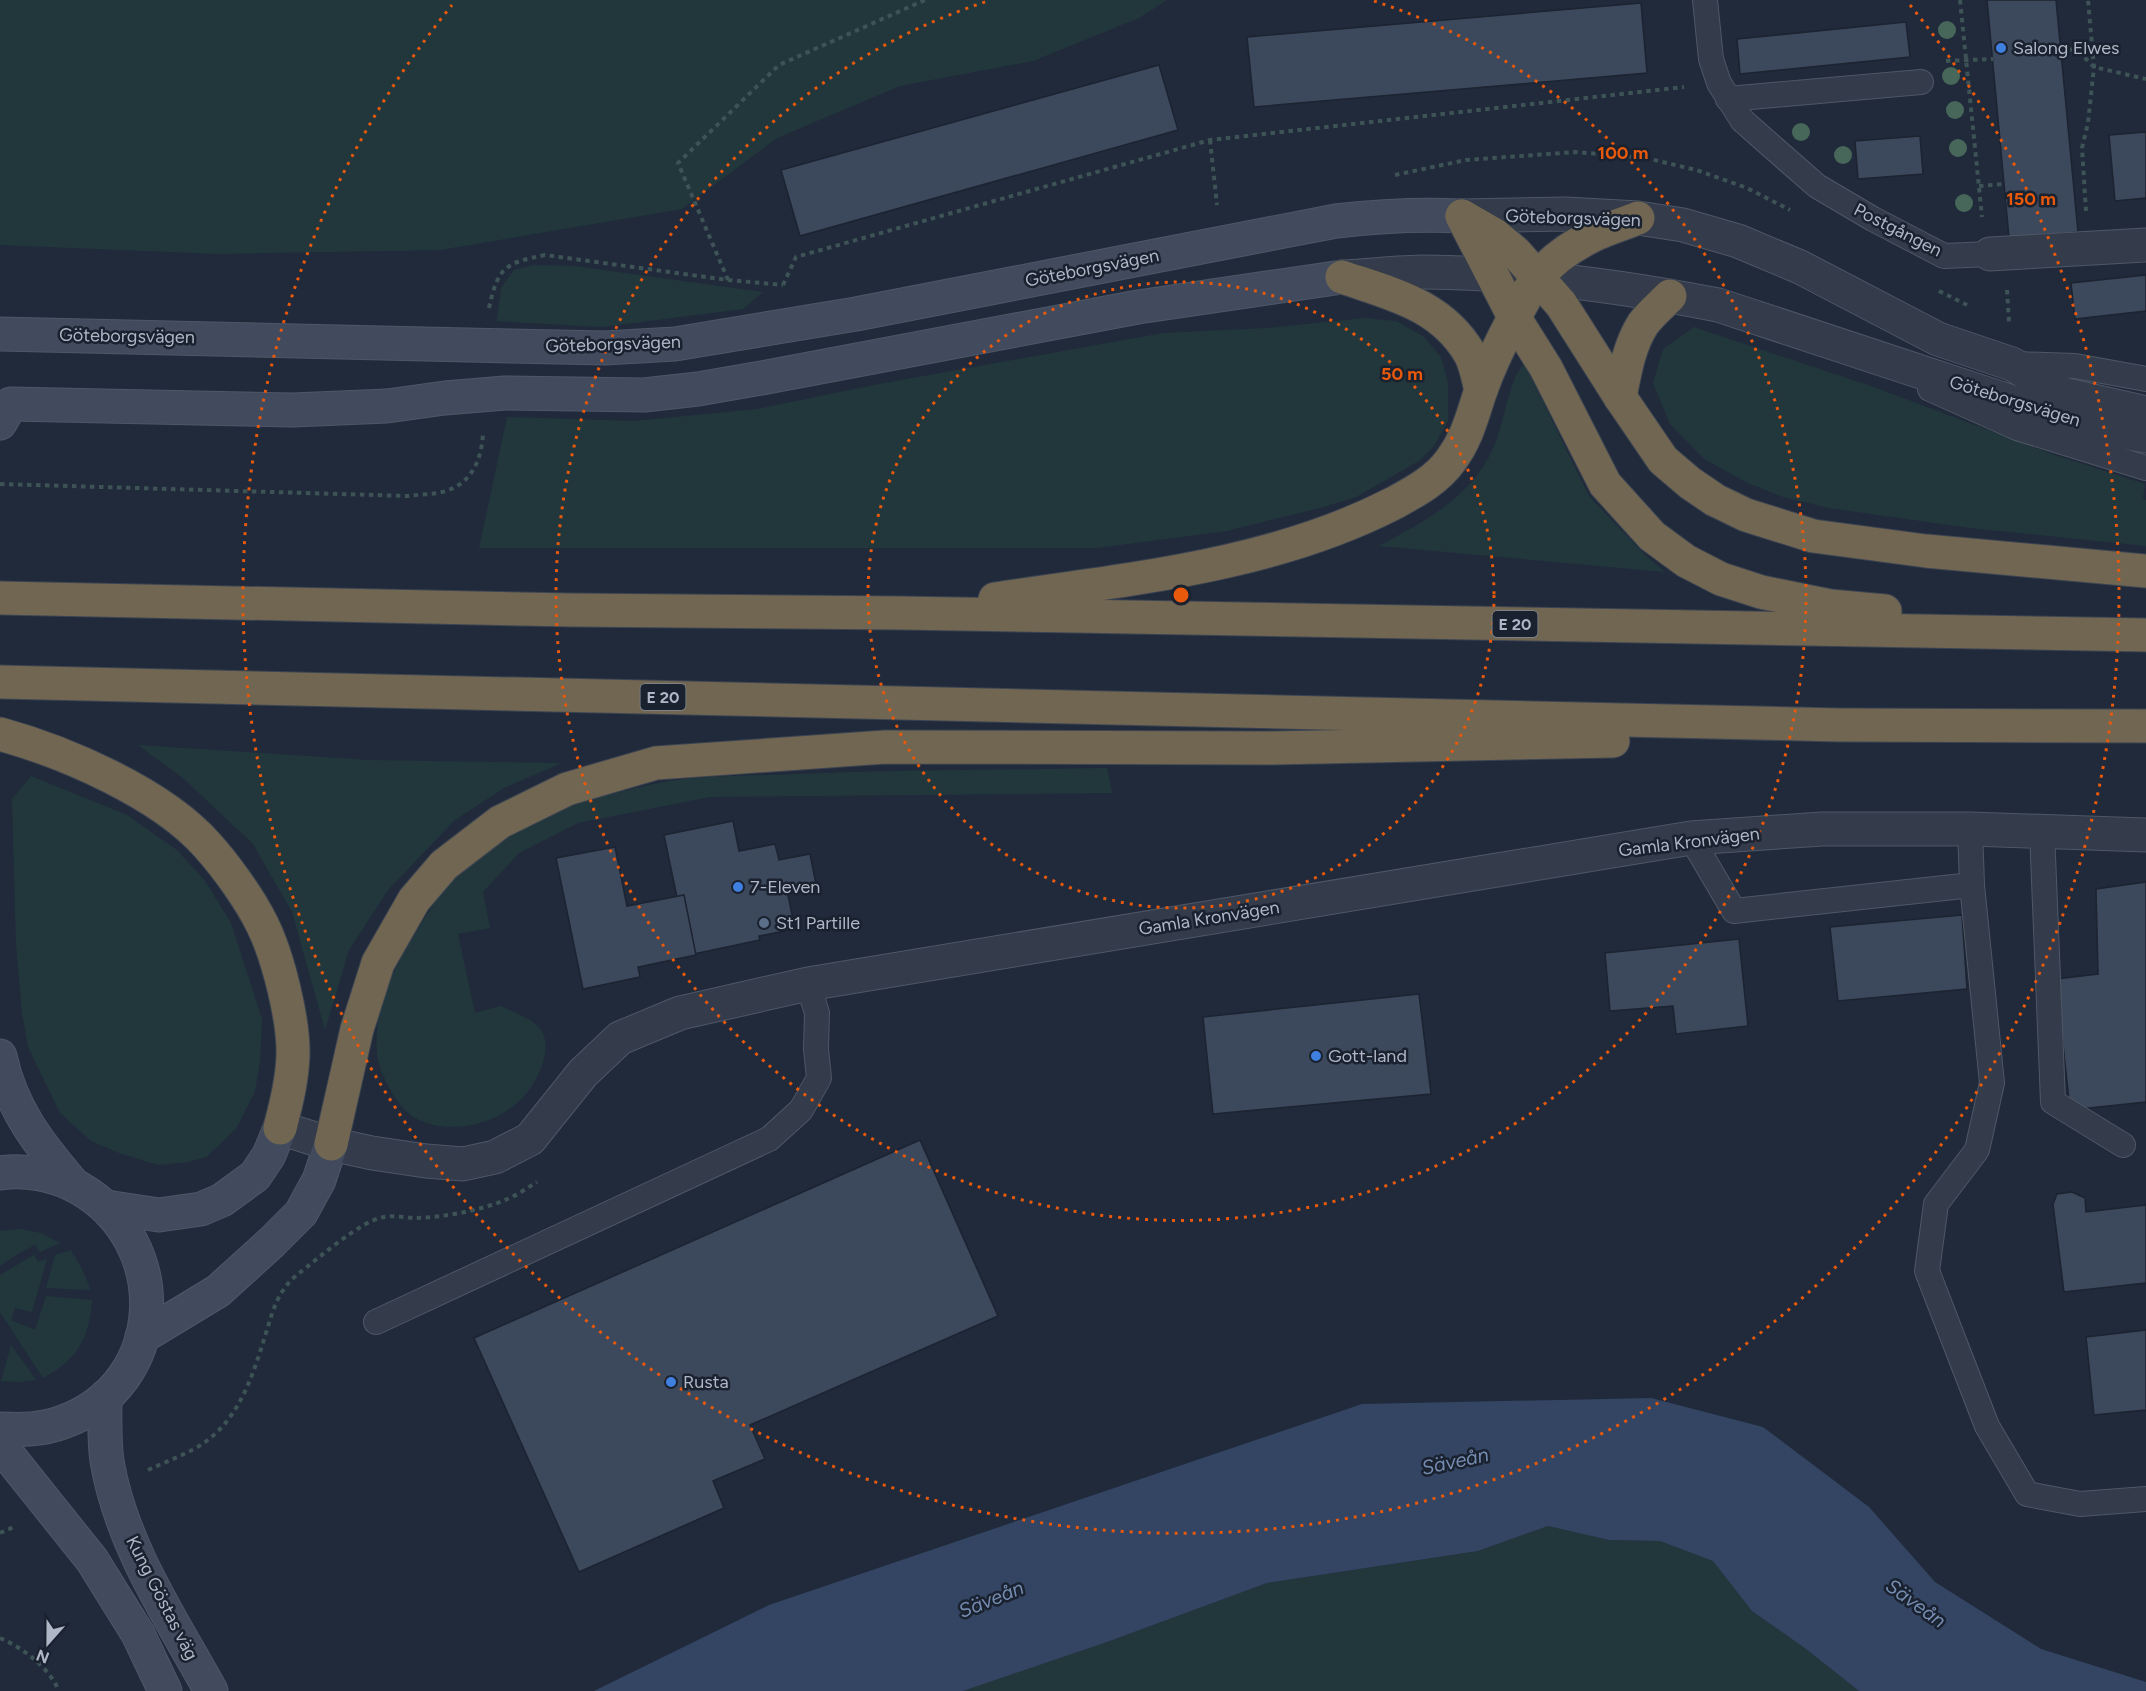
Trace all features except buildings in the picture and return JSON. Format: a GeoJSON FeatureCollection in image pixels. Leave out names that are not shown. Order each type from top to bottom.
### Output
{"type":"FeatureCollection","features":[{"type":"Feature","properties":{"kind":"highway"},"geometry":{"type":"LineString","coordinates":[[1462,216],[1514,317],[1546,369],[1605,484],[1652,536],[1686,561],[1721,579],[1761,592],[1830,606],[2138,635]]}},
{"type":"Feature","properties":{"kind":"highway"},"geometry":{"type":"LineString","coordinates":[[1462,216],[1495,235],[1516,253],[1561,304],[1620,398],[1663,460],[1715,500],[1746,515],[1813,536],[1915,549],[2146,571]]}},
{"type":"Feature","properties":{"kind":"highway"},"geometry":{"type":"LineString","coordinates":[[901,613],[1113,581],[1255,554],[1315,536],[1371,515],[1420,489],[1450,462],[1472,423],[1481,390],[1514,317],[1536,278],[1569,250],[1593,236],[1638,218]]}},
{"type":"Feature","properties":{"kind":"highway"},"geometry":{"type":"LineString","coordinates":[[1342,278],[1409,299],[1432,313],[1456,334],[1471,356],[1481,390]]}},
{"type":"Feature","properties":{"kind":"highway"},"geometry":{"type":"LineString","coordinates":[[1620,398],[1629,356],[1637,336],[1644,322],[1670,296]]}},
{"type":"Feature","properties":{"kind":"highway","name":"E 20"},"geometry":{"type":"LineString","coordinates":[[0,598],[571,610],[901,613],[2138,635]]}},
{"type":"Feature","properties":{"kind":"highway","name":"E 20"},"geometry":{"type":"LineString","coordinates":[[0,682],[1827,725],[2146,726]]}},
{"type":"Feature","properties":{"kind":"highway"},"geometry":{"type":"LineString","coordinates":[[331,1144],[357,1029],[378,963],[414,900],[444,865],[500,822],[567,789],[656,763],[885,747],[1272,748],[2146,731]]}},
{"type":"Feature","properties":{"kind":"highway"},"geometry":{"type":"LineString","coordinates":[[0,734],[30,742],[138,791],[179,820],[206,844],[237,886],[262,924],[280,973],[291,1031],[293,1055],[289,1090],[280,1128]]}},
{"type":"Feature","properties":{"kind":"main road","name":"Göteborgsvägen"},"geometry":{"type":"LineString","coordinates":[[0,334],[605,348],[675,344],[856,314],[1336,221],[1383,215],[1462,216]]}},
{"type":"Feature","properties":{"kind":"main road","name":"Göteborgsvägen"},"geometry":{"type":"LineString","coordinates":[[4,410],[293,411],[387,406],[505,393],[644,395],[698,389],[767,377],[1138,307],[1342,278]]}},
{"type":"Feature","properties":{"kind":"main road"},"geometry":{"type":"LineString","coordinates":[[0,1056],[20,1114],[45,1151],[73,1184]]}},
{"type":"Feature","properties":{"kind":"main road"},"geometry":{"type":"LineString","coordinates":[[106,1208],[159,1215],[201,1209],[222,1200],[255,1176],[269,1155],[280,1128]]}},
{"type":"Feature","properties":{"kind":"main road"},"geometry":{"type":"LineString","coordinates":[[142,1337],[219,1291],[301,1213],[318,1180],[331,1144]]}},
{"type":"Feature","properties":{"kind":"main road"},"geometry":{"type":"LineString","coordinates":[[0,1173],[39,1174],[73,1184],[96,1198],[129,1235],[143,1267],[147,1302],[142,1337],[133,1360],[121,1379],[105,1397],[78,1416],[63,1422],[32,1430],[0,1429]]}},
{"type":"Feature","properties":{"kind":"main road","name":"Kung Göstas väg"},"geometry":{"type":"LineString","coordinates":[[105,1397],[107,1461],[118,1508],[138,1558],[211,1691]]}},
{"type":"Feature","properties":{"kind":"main road"},"geometry":{"type":"LineString","coordinates":[[0,1445],[92,1560],[138,1634],[165,1691]]}},
{"type":"Feature","properties":{"kind":"street","name":"Göteborgsvägen"},"geometry":{"type":"LineString","coordinates":[[1462,216],[1566,214],[1638,218],[1683,225],[1738,241],[1800,267],[1938,339],[2012,364],[2063,394],[2146,413]]}},
{"type":"Feature","properties":{"kind":"street","name":"Postgången"},"geometry":{"type":"LineString","coordinates":[[1990,254],[2146,245]]}},
{"type":"Feature","properties":{"kind":"street","name":"Göteborgsvägen"},"geometry":{"type":"LineString","coordinates":[[1342,278],[1421,272],[1491,274],[1603,284],[1718,305],[2021,405],[2112,430],[2146,436]]}},
{"type":"Feature","properties":{"kind":"street","name":"Gamla Kronvägen"},"geometry":{"type":"LineString","coordinates":[[280,1128],[331,1144],[372,1153],[463,1164],[495,1157],[530,1139],[583,1073],[620,1038],[680,1013],[808,984],[1690,838],[1822,829],[2042,831],[2146,835]]}},
{"type":"Feature","properties":{"kind":"lane","name":"Postgången"},"geometry":{"type":"LineString","coordinates":[[1705,0],[1711,59],[1724,91],[1742,120],[1817,186],[1873,219],[1944,256],[1990,254]]}},
{"type":"Feature","properties":{"kind":"lane"},"geometry":{"type":"LineString","coordinates":[[1724,91],[1921,82]]}},
{"type":"Feature","properties":{"kind":"lane"},"geometry":{"type":"LineString","coordinates":[[1885,360],[1924,386],[2017,428],[2146,468]]}},
{"type":"Feature","properties":{"kind":"lane"},"geometry":{"type":"LineString","coordinates":[[2012,364],[2075,366],[2146,379]]}},
{"type":"Feature","properties":{"kind":"lane"},"geometry":{"type":"LineString","coordinates":[[1970,830],[1972,885],[1992,1083],[1977,1150],[1936,1204],[1927,1271],[1987,1426],[2027,1494],[2080,1504],[2146,1499]]}},
{"type":"Feature","properties":{"kind":"lane"},"geometry":{"type":"LineString","coordinates":[[2042,831],[2053,1102],[2123,1145]]}},
{"type":"Feature","properties":{"kind":"lane"},"geometry":{"type":"LineString","coordinates":[[1690,838],[1734,910],[1972,885]]}},
{"type":"Feature","properties":{"kind":"lane"},"geometry":{"type":"LineString","coordinates":[[376,1322],[769,1139],[801,1110],[819,1078],[816,1049],[817,1013],[808,984]]}},
{"type":"Feature","properties":{"kind":"path"},"geometry":{"type":"LineString","coordinates":[[728,280],[678,163],[779,65],[925,0]]}},
{"type":"Feature","properties":{"kind":"path"},"geometry":{"type":"LineString","coordinates":[[1960,0],[1984,235],[1990,254],[2007,279],[2009,325]]}},
{"type":"Feature","properties":{"kind":"path"},"geometry":{"type":"LineString","coordinates":[[2088,0],[2094,67],[2088,123],[2082,147],[2088,248]]}},
{"type":"Feature","properties":{"kind":"path"},"geometry":{"type":"LineString","coordinates":[[2061,49],[2077,50],[2094,67],[2146,79]]}},
{"type":"Feature","properties":{"kind":"path"},"geometry":{"type":"LineString","coordinates":[[1965,60],[1993,58]]}},
{"type":"Feature","properties":{"kind":"path"},"geometry":{"type":"LineString","coordinates":[[783,285],[796,257],[1210,140],[1724,91]]}},
{"type":"Feature","properties":{"kind":"path"},"geometry":{"type":"LineString","coordinates":[[1210,140],[1218,214]]}},
{"type":"Feature","properties":{"kind":"path"},"geometry":{"type":"LineString","coordinates":[[1979,186],[2004,184]]}},
{"type":"Feature","properties":{"kind":"path"},"geometry":{"type":"LineString","coordinates":[[0,484],[408,496],[446,491],[465,482],[475,468],[482,449],[483,430]]}},
{"type":"Feature","properties":{"kind":"path"},"geometry":{"type":"LineString","coordinates":[[148,1470],[194,1449],[211,1438],[227,1420],[243,1399],[274,1305],[283,1290],[295,1277],[362,1226],[384,1217],[417,1218],[456,1214],[486,1206],[506,1200],[545,1175]]}},
{"type":"Feature","properties":{"kind":"path"},"geometry":{"type":"LineString","coordinates":[[0,1638],[15,1645],[38,1662],[59,1691]]}},
{"type":"Feature","properties":{"kind":"green space"},"geometry":{"type":"Polygon","coordinates":[[[0,0],[1167,0],[1139,18],[1033,61],[900,86],[777,138],[682,209],[440,250],[219,254],[0,245],[0,0]]]}},
{"type":"Feature","properties":{"kind":"green space"},"geometry":{"type":"Polygon","coordinates":[[[534,265],[574,266],[763,292],[743,309],[602,327],[497,321],[501,288],[514,270],[534,265]]]}},
{"type":"Feature","properties":{"kind":"green space"},"geometry":{"type":"Polygon","coordinates":[[[1365,318],[1396,321],[1423,336],[1441,357],[1448,382],[1448,421],[1434,446],[1419,461],[1356,497],[1320,508],[1227,531],[1097,548],[479,548],[507,417],[634,421],[757,409],[879,384],[1163,333],[1268,328],[1365,318]]]}},
{"type":"Feature","properties":{"kind":"green space"},"geometry":{"type":"Polygon","coordinates":[[[1694,327],[1871,386],[2049,453],[2145,484],[2143,499],[2146,500],[2146,546],[1970,528],[1829,508],[1783,497],[1748,483],[1704,459],[1670,424],[1653,383],[1663,349],[1694,327]]]}},
{"type":"Feature","properties":{"kind":"green space"},"geometry":{"type":"Polygon","coordinates":[[[1524,363],[1589,496],[1645,555],[1665,572],[1379,546],[1432,516],[1463,491],[1476,477],[1496,441],[1514,380],[1524,363]]]}},
{"type":"Feature","properties":{"kind":"green space"},"geometry":{"type":"Polygon","coordinates":[[[138,745],[368,760],[562,763],[504,788],[455,820],[388,890],[349,950],[325,1030],[292,912],[253,844],[184,779],[138,745]]]}},
{"type":"Feature","properties":{"kind":"green space"},"geometry":{"type":"Polygon","coordinates":[[[1107,768],[1112,793],[710,797],[578,823],[519,853],[483,892],[490,928],[458,934],[475,1013],[500,1006],[523,1016],[541,1030],[546,1047],[535,1082],[511,1108],[496,1117],[462,1126],[444,1126],[426,1123],[408,1113],[383,1075],[378,1057],[377,1034],[384,996],[400,959],[445,888],[463,866],[483,851],[556,810],[645,786],[697,778],[1107,768]]]}},
{"type":"Feature","properties":{"kind":"green space"},"geometry":{"type":"Polygon","coordinates":[[[31,776],[127,815],[177,850],[205,881],[231,923],[262,1019],[260,1062],[255,1091],[236,1129],[206,1157],[188,1162],[158,1165],[119,1153],[91,1141],[60,1113],[28,1047],[22,1013],[16,944],[12,799],[31,776]]]}},
{"type":"Feature","properties":{"kind":"green space"},"geometry":{"type":"Polygon","coordinates":[[[20,1229],[41,1233],[60,1243],[40,1252],[35,1245],[0,1266],[0,1231],[20,1229]]]}},
{"type":"Feature","properties":{"kind":"green space"},"geometry":{"type":"Polygon","coordinates":[[[71,1250],[91,1290],[46,1288],[55,1255],[71,1250]]]}},
{"type":"Feature","properties":{"kind":"green space"},"geometry":{"type":"Polygon","coordinates":[[[34,1255],[38,1262],[47,1259],[32,1312],[15,1308],[11,1320],[35,1330],[46,1296],[92,1300],[88,1325],[80,1346],[65,1363],[43,1378],[0,1312],[0,1275],[34,1255]]]}},
{"type":"Feature","properties":{"kind":"green space"},"geometry":{"type":"Polygon","coordinates":[[[11,1345],[36,1380],[1,1381],[11,1345]]]}},
{"type":"Feature","properties":{"kind":"green space"},"geometry":{"type":"Polygon","coordinates":[[[1548,1526],[1609,1540],[1660,1541],[1714,1561],[1752,1611],[1806,1649],[1859,1691],[963,1691],[1107,1642],[1267,1583],[1478,1551],[1548,1526]]]}},
{"type":"Feature","properties":{"kind":"water","name":"Säveån"},"geometry":{"type":"Polygon","coordinates":[[[1651,1398],[1763,1427],[1869,1507],[1935,1582],[2041,1649],[2146,1682],[2146,1691],[1859,1691],[1806,1649],[1752,1611],[1713,1561],[1660,1541],[1609,1540],[1548,1526],[1478,1551],[1267,1583],[1107,1642],[963,1691],[594,1691],[769,1605],[1362,1404],[1651,1398]]]}},
{"type":"Feature","properties":{"kind":"place","name":"Salong Elwes"},"geometry":{"type":"Point","coordinates":[2001,48]}},
{"type":"Feature","properties":{"kind":"place","name":"7-Eleven"},"geometry":{"type":"Point","coordinates":[738,887]}},
{"type":"Feature","properties":{"kind":"place","name":"St1 Partille"},"geometry":{"type":"Point","coordinates":[764,923]}},
{"type":"Feature","properties":{"kind":"place","name":"Gott-land"},"geometry":{"type":"Point","coordinates":[1316,1056]}},
{"type":"Feature","properties":{"kind":"place","name":"Rusta"},"geometry":{"type":"Point","coordinates":[671,1382]}}]}
